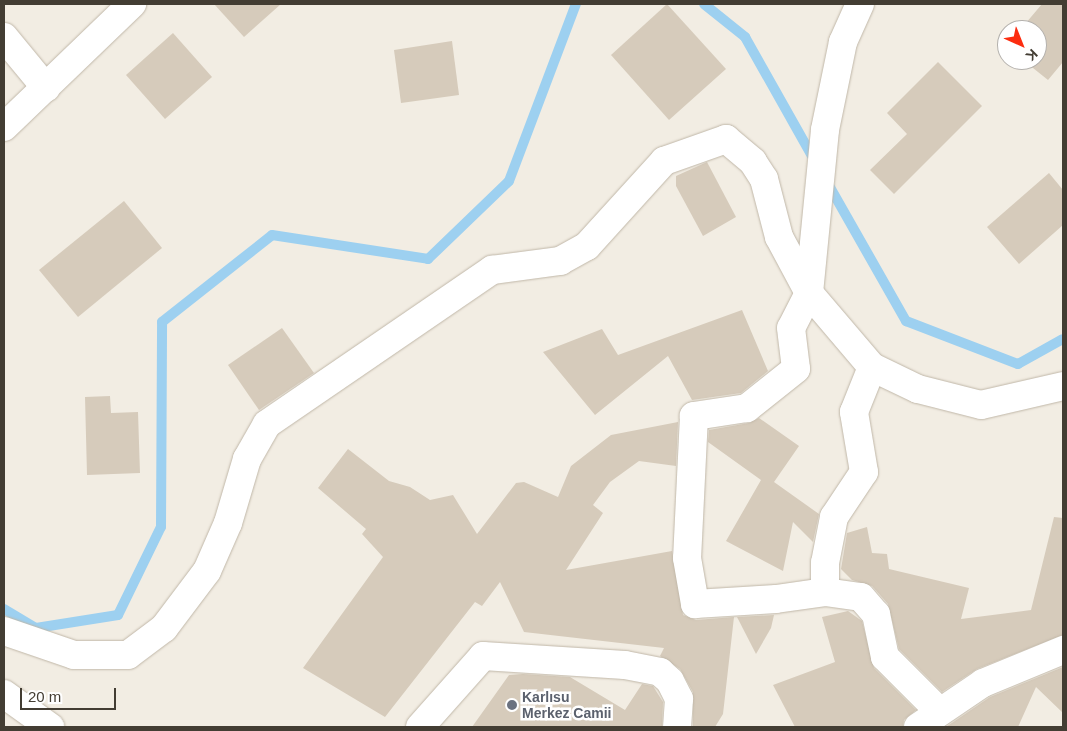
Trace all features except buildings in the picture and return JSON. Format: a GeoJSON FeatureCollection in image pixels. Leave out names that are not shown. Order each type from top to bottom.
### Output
{"type":"FeatureCollection","features":[{"type":"Feature","properties":{"kind":"street"},"geometry":{"type":"LineString","coordinates":[[4,127],[132,4]]}},
{"type":"Feature","properties":{"kind":"street"},"geometry":{"type":"LineString","coordinates":[[860,4],[843,42],[825,130],[809,293],[791,328],[796,369],[747,408],[694,416],[687,558],[695,604],[776,599],[825,592],[861,597],[876,614],[885,657],[928,719],[983,683],[1063,650]]}},
{"type":"Feature","properties":{"kind":"street"},"geometry":{"type":"LineString","coordinates":[[4,37],[46,88]]}},
{"type":"Feature","properties":{"kind":"street"},"geometry":{"type":"LineString","coordinates":[[4,632],[74,655],[128,655],[164,628],[207,571],[228,523],[246,459],[268,424],[492,270],[560,261],[587,246],[664,161],[726,139],[753,162],[764,179],[779,237],[809,293],[872,367],[918,389],[981,405],[1063,386]]}},
{"type":"Feature","properties":{"kind":"street"},"geometry":{"type":"LineString","coordinates":[[825,592],[826,563],[834,517],[864,472],[854,412],[872,367]]}},
{"type":"Feature","properties":{"kind":"street"},"geometry":{"type":"LineString","coordinates":[[420,727],[483,656],[625,665],[660,672],[670,681],[679,699],[677,727]]}},
{"type":"Feature","properties":{"kind":"street"},"geometry":{"type":"LineString","coordinates":[[4,694],[50,727]]}},
{"type":"Feature","properties":{"kind":"waterway"},"geometry":{"type":"LineString","coordinates":[[4,609],[36,628],[118,615],[161,527],[162,322],[272,235],[428,259],[509,181],[576,4]]}},
{"type":"Feature","properties":{"kind":"waterway"},"geometry":{"type":"LineString","coordinates":[[704,4],[745,37],[815,161]]}},
{"type":"Feature","properties":{"kind":"waterway"},"geometry":{"type":"LineString","coordinates":[[827,182],[906,321],[1018,364],[1063,339]]}},
{"type":"Feature","properties":{"kind":"place","name":"Karlısu Merkez Camii"},"geometry":{"type":"Point","coordinates":[512,705]}}]}
